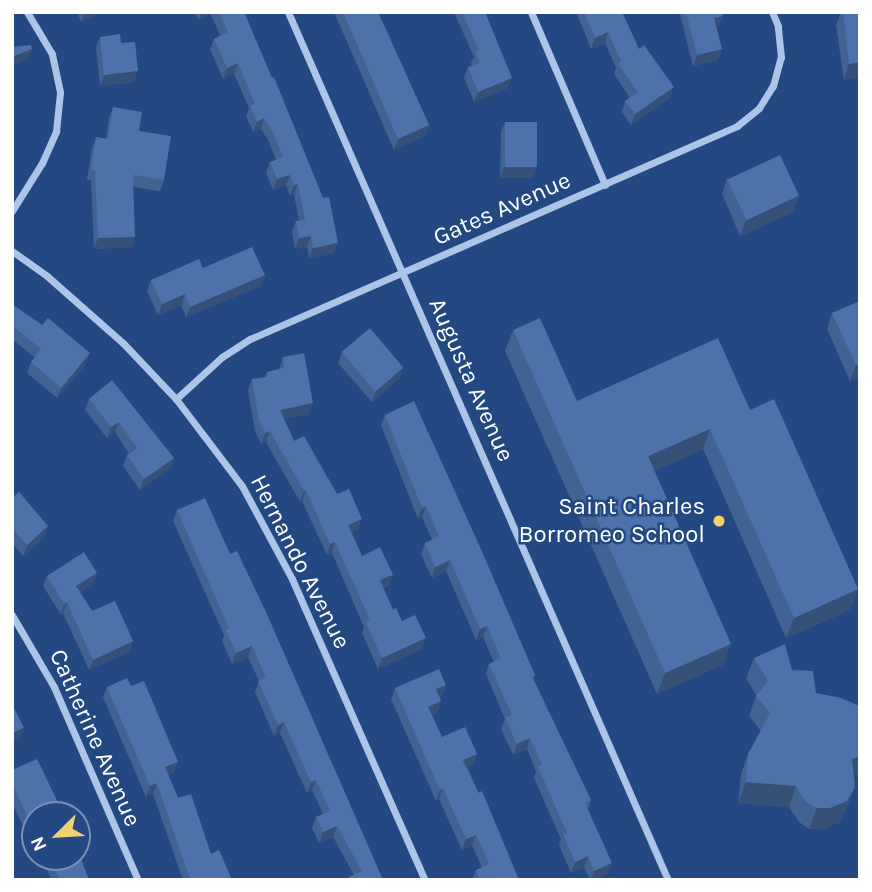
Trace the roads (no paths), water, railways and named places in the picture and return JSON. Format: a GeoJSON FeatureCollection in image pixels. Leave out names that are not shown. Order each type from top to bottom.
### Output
{"type":"FeatureCollection","features":[{"type":"Feature","properties":{"kind":"street"},"geometry":{"type":"LineString","coordinates":[[12,211],[42,163],[55,131],[60,92],[52,54],[27,12]]}},
{"type":"Feature","properties":{"kind":"street","name":"Augusta Avenue"},"geometry":{"type":"LineString","coordinates":[[288,12],[667,880]]}},
{"type":"Feature","properties":{"kind":"street"},"geometry":{"type":"LineString","coordinates":[[531,12],[606,185]]}},
{"type":"Feature","properties":{"kind":"street","name":"Gates Avenue"},"geometry":{"type":"LineString","coordinates":[[176,399],[222,357],[250,339],[737,126],[759,108],[773,86],[781,57],[778,26],[772,12]]}},
{"type":"Feature","properties":{"kind":"street","name":"Hernando Avenue"},"geometry":{"type":"LineString","coordinates":[[12,251],[90,313],[176,399],[242,486],[292,579],[425,880]]}},
{"type":"Feature","properties":{"kind":"street","name":"Catherine Avenue"},"geometry":{"type":"LineString","coordinates":[[12,615],[54,687],[138,880]]}},
{"type":"Feature","properties":{"kind":"place","name":"Saint Charles Borromeo School"},"geometry":{"type":"Point","coordinates":[719,521]}}]}
